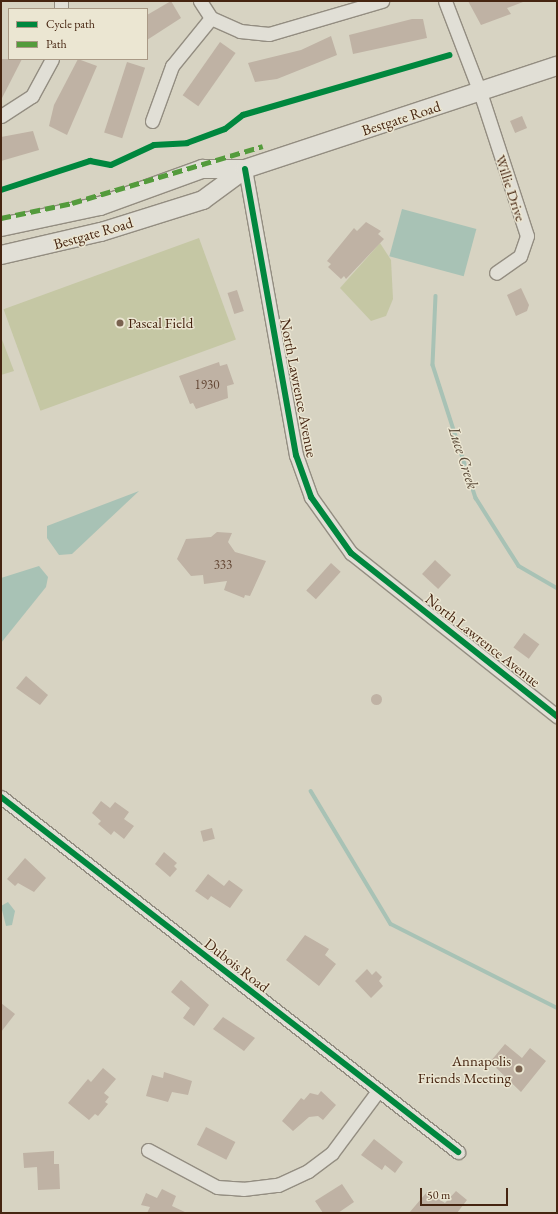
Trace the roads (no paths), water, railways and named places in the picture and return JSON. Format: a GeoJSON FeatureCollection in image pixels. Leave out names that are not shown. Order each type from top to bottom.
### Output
{"type":"FeatureCollection","features":[{"type":"Feature","properties":{"kind":"main road","name":"Bestgate Road"},"geometry":{"type":"LineString","coordinates":[[1,227],[100,206],[202,169],[245,169],[557,66]]}},
{"type":"Feature","properties":{"kind":"main road","name":"Bestgate Road"},"geometry":{"type":"LineString","coordinates":[[1,254],[101,232],[203,200],[245,169]]}},
{"type":"Feature","properties":{"kind":"street"},"geometry":{"type":"LineString","coordinates":[[200,1],[211,18],[240,31],[269,34],[382,1]]}},
{"type":"Feature","properties":{"kind":"street","name":"Willie Drive"},"geometry":{"type":"LineString","coordinates":[[445,1],[480,92],[527,236],[520,256],[496,273]]}},
{"type":"Feature","properties":{"kind":"street"},"geometry":{"type":"LineString","coordinates":[[152,121],[172,66],[211,18]]}},
{"type":"Feature","properties":{"kind":"street"},"geometry":{"type":"LineString","coordinates":[[1,116],[32,96],[51,60]]}},
{"type":"Feature","properties":{"kind":"street","name":"North Lawrence Avenue"},"geometry":{"type":"LineString","coordinates":[[245,169],[296,454],[311,497],[351,553],[557,716]]}},
{"type":"Feature","properties":{"kind":"street","name":"Dubois Road"},"geometry":{"type":"LineString","coordinates":[[1,797],[458,1152]]}},
{"type":"Feature","properties":{"kind":"street"},"geometry":{"type":"LineString","coordinates":[[148,1150],[217,1187],[242,1189],[278,1185],[308,1171],[332,1153],[378,1091]]}},
{"type":"Feature","properties":{"kind":"waterway","name":"Luce Creek"},"geometry":{"type":"LineString","coordinates":[[436,296],[433,365],[476,498],[519,566],[557,588]]}},
{"type":"Feature","properties":{"kind":"waterway"},"geometry":{"type":"LineString","coordinates":[[311,791],[391,924],[557,1008]]}},
{"type":"Feature","properties":{"kind":"place","name":"Pascal Field"},"geometry":{"type":"Point","coordinates":[120,323]}},
{"type":"Feature","properties":{"kind":"place","name":"Annapolis Friends Meeting"},"geometry":{"type":"Point","coordinates":[519,1069]}}]}
